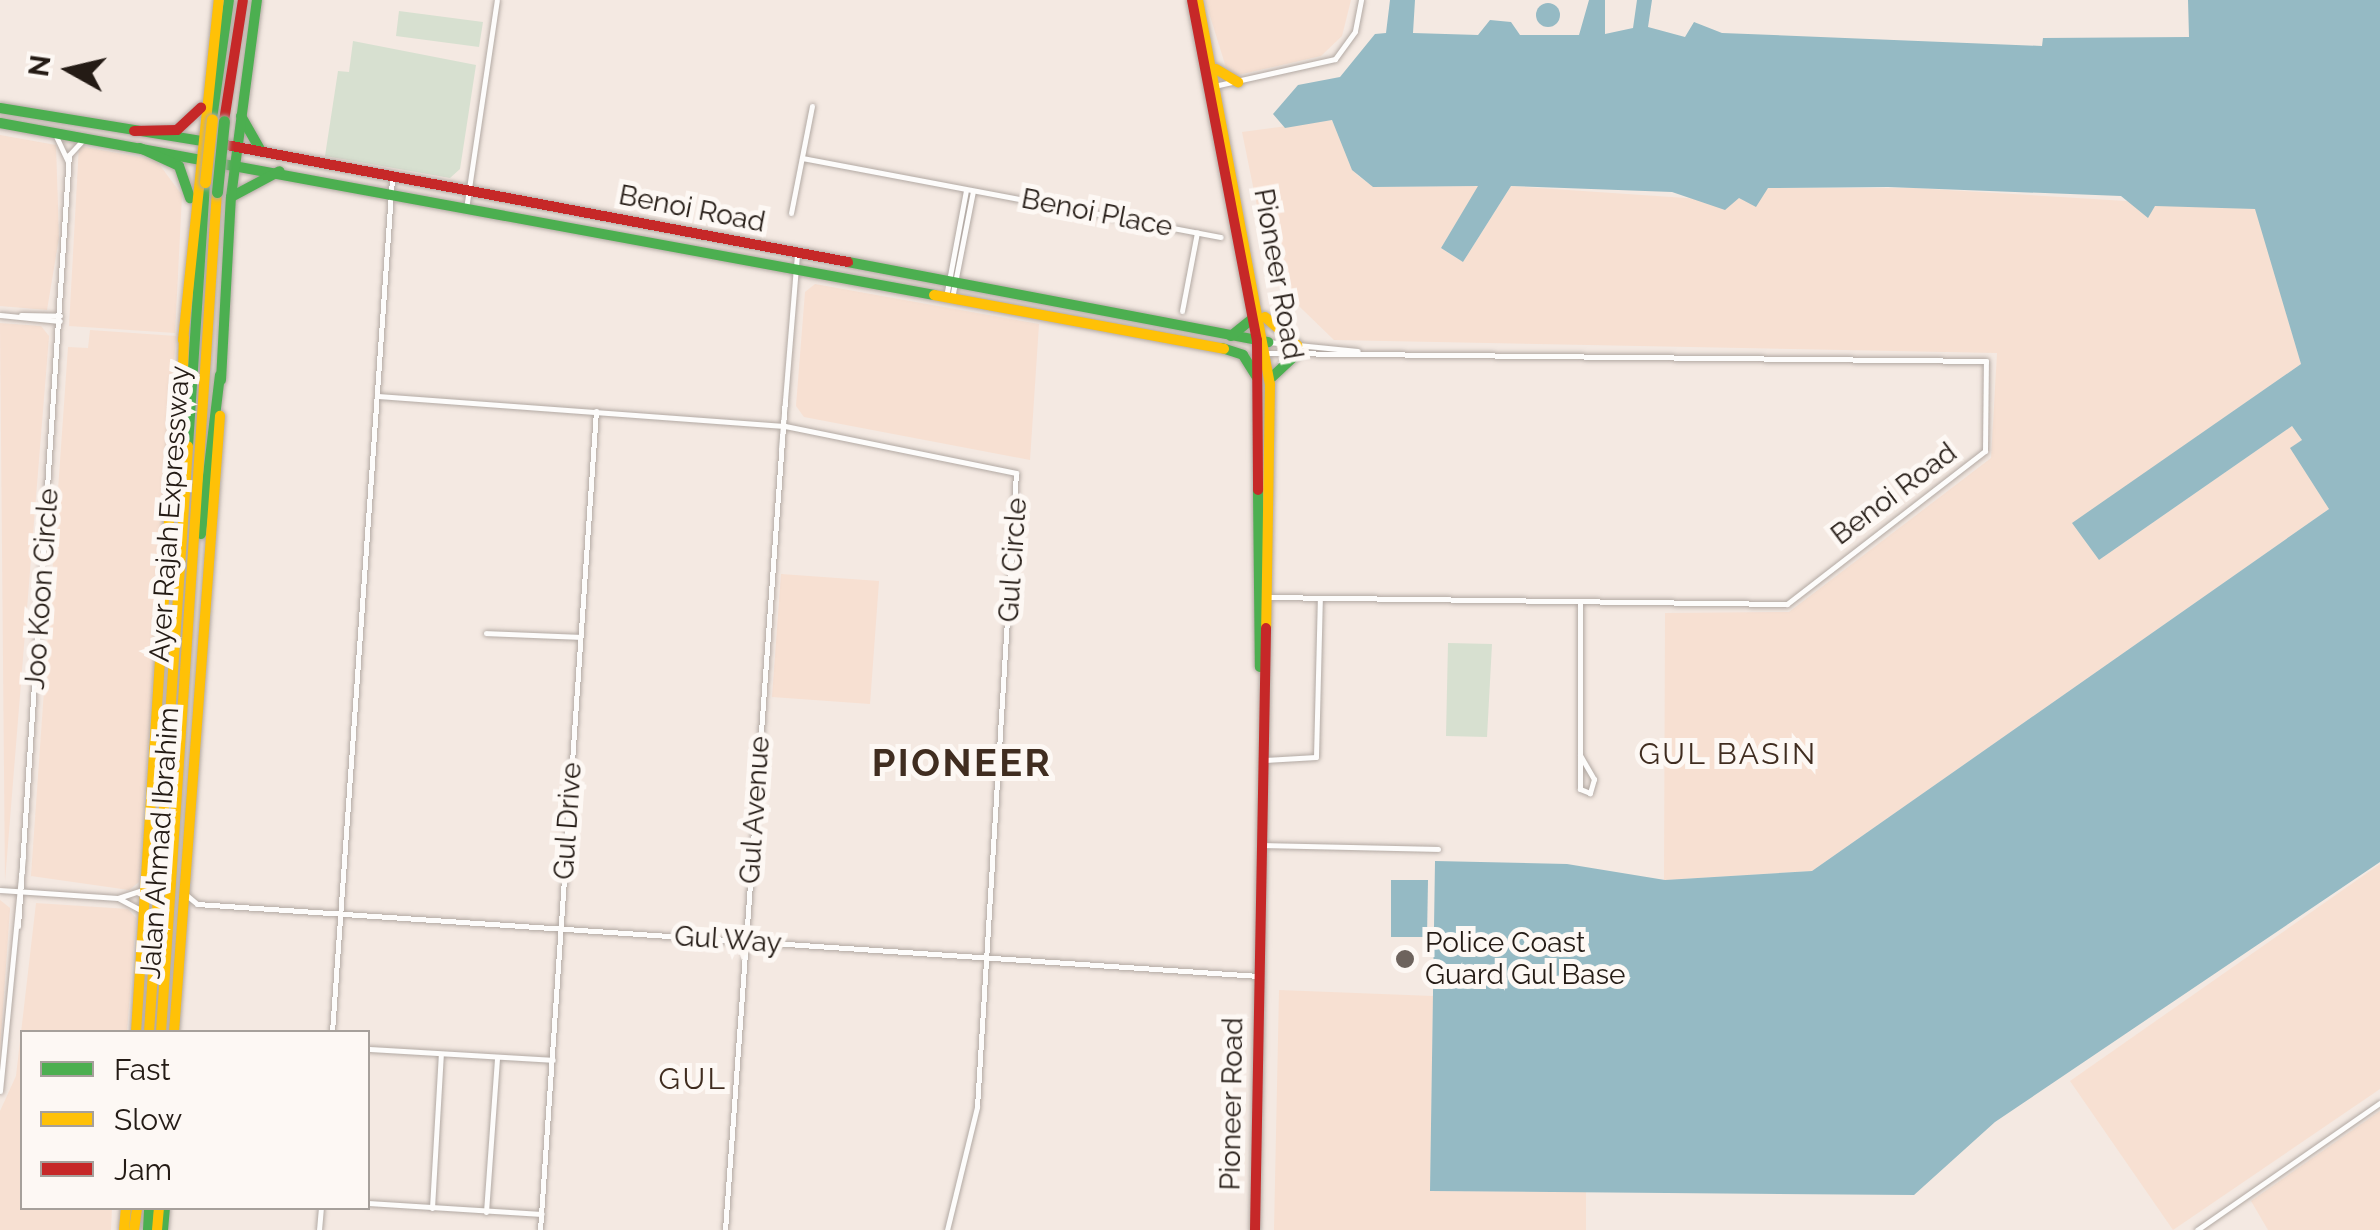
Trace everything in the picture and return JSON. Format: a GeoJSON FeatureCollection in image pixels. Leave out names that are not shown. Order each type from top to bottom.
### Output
{"type":"FeatureCollection","features":[{"type":"Feature","properties":{"kind":"main road","name":"Jalan Ahmad Ibrahim"},"geometry":{"type":"LineString","coordinates":[[174,1030],[231,197],[215,151],[211,113],[219,0]]}},
{"type":"Feature","properties":{"kind":"main road","name":"Ayer Rajah Expressway"},"geometry":{"type":"LineString","coordinates":[[147,1030],[182,527],[200,181],[229,0]]}},
{"type":"Feature","properties":{"kind":"main road","name":"Ayer Rajah Expressway"},"geometry":{"type":"LineString","coordinates":[[161,1030],[217,192],[211,113],[242,0]]}},
{"type":"Feature","properties":{"kind":"main road","name":"Jalan Ahmad Ibrahim"},"geometry":{"type":"LineString","coordinates":[[136,1030],[192,210],[200,181],[240,113],[256,0]]}},
{"type":"Feature","properties":{"kind":"main road","name":"Pioneer Road"},"geometry":{"type":"LineString","coordinates":[[1195,0],[1213,64],[1214,86],[1222,104],[1221,121]]}},
{"type":"Feature","properties":{"kind":"main road","name":"Pioneer Road"},"geometry":{"type":"LineString","coordinates":[[1195,0],[1258,313],[1265,384],[1255,1230]]}},
{"type":"Feature","properties":{"kind":"main road"},"geometry":{"type":"LineString","coordinates":[[1213,64],[1238,82],[1222,104]]}},
{"type":"Feature","properties":{"kind":"main road","name":"Benoi Road"},"geometry":{"type":"LineString","coordinates":[[0,108],[134,132],[215,151],[280,172],[390,196],[1222,348],[1263,347]]}},
{"type":"Feature","properties":{"kind":"main road"},"geometry":{"type":"LineString","coordinates":[[134,132],[184,128],[211,113]]}},
{"type":"Feature","properties":{"kind":"main road"},"geometry":{"type":"LineString","coordinates":[[240,113],[261,151]]}},
{"type":"Feature","properties":{"kind":"main road","name":"Benoi Road"},"geometry":{"type":"LineString","coordinates":[[0,123],[140,148],[261,151],[1231,336],[1263,347]]}},
{"type":"Feature","properties":{"kind":"main road"},"geometry":{"type":"LineString","coordinates":[[140,148],[178,166],[192,210]]}},
{"type":"Feature","properties":{"kind":"main road"},"geometry":{"type":"LineString","coordinates":[[231,197],[280,172]]}},
{"type":"Feature","properties":{"kind":"main road"},"geometry":{"type":"LineString","coordinates":[[1222,348],[1243,355],[1265,384],[1278,363],[1297,349],[1258,313],[1248,330],[1231,336]]}},
{"type":"Feature","properties":{"kind":"main road"},"geometry":{"type":"LineString","coordinates":[[182,527],[184,337]]}},
{"type":"Feature","properties":{"kind":"main road"},"geometry":{"type":"LineString","coordinates":[[191,590],[220,375]]}},
{"type":"Feature","properties":{"kind":"street"},"geometry":{"type":"LineString","coordinates":[[466,209],[497,0]]}},
{"type":"Feature","properties":{"kind":"street"},"geometry":{"type":"LineString","coordinates":[[1214,86],[1335,60],[1356,31],[1361,0]]}},
{"type":"Feature","properties":{"kind":"street"},"geometry":{"type":"LineString","coordinates":[[792,213],[812,106]]}},
{"type":"Feature","properties":{"kind":"street"},"geometry":{"type":"LineString","coordinates":[[52,132],[68,162],[87,138]]}},
{"type":"Feature","properties":{"kind":"street","name":"Benoi Place"},"geometry":{"type":"LineString","coordinates":[[802,158],[1221,238]]}},
{"type":"Feature","properties":{"kind":"street","name":"Joo Koon Circle"},"geometry":{"type":"LineString","coordinates":[[0,1091],[18,926],[61,319],[68,162]]}},
{"type":"Feature","properties":{"kind":"street"},"geometry":{"type":"LineString","coordinates":[[332,1030],[392,178]]}},
{"type":"Feature","properties":{"kind":"street"},"geometry":{"type":"LineString","coordinates":[[949,297],[969,190]]}},
{"type":"Feature","properties":{"kind":"street"},"geometry":{"type":"LineString","coordinates":[[1182,310],[1197,232]]}},
{"type":"Feature","properties":{"kind":"street","name":"Gul Avenue"},"geometry":{"type":"LineString","coordinates":[[725,1230],[797,254]]}},
{"type":"Feature","properties":{"kind":"street"},"geometry":{"type":"LineString","coordinates":[[0,315],[61,319]]}},
{"type":"Feature","properties":{"kind":"street","name":"Benoi Road"},"geometry":{"type":"LineString","coordinates":[[1263,347],[1297,349]]}},
{"type":"Feature","properties":{"kind":"street","name":"Benoi Road"},"geometry":{"type":"LineString","coordinates":[[1263,347],[1376,353],[1986,362],[1982,458],[1791,603],[1264,597]]}},
{"type":"Feature","properties":{"kind":"street","name":"Gul Circle"},"geometry":{"type":"LineString","coordinates":[[376,396],[782,425],[1005,464],[1019,480],[977,1108],[946,1230]]}},
{"type":"Feature","properties":{"kind":"street","name":"Gul Drive"},"geometry":{"type":"LineString","coordinates":[[540,1230],[596,411]]}},
{"type":"Feature","properties":{"kind":"street"},"geometry":{"type":"LineString","coordinates":[[1262,760],[1316,755],[1320,598]]}},
{"type":"Feature","properties":{"kind":"street"},"geometry":{"type":"LineString","coordinates":[[1580,601],[1580,755],[1580,789],[1590,793],[1594,779],[1580,755]]}},
{"type":"Feature","properties":{"kind":"street"},"geometry":{"type":"LineString","coordinates":[[486,634],[580,638]]}},
{"type":"Feature","properties":{"kind":"street"},"geometry":{"type":"LineString","coordinates":[[1260,845],[1438,850]]}},
{"type":"Feature","properties":{"kind":"street"},"geometry":{"type":"LineString","coordinates":[[0,890],[118,898],[146,882]]}},
{"type":"Feature","properties":{"kind":"street"},"geometry":{"type":"LineString","coordinates":[[179,920],[198,904],[182,886]]}},
{"type":"Feature","properties":{"kind":"street"},"geometry":{"type":"LineString","coordinates":[[118,898],[144,918]]}},
{"type":"Feature","properties":{"kind":"street","name":"Gul Way"},"geometry":{"type":"LineString","coordinates":[[198,904],[1259,976]]}},
{"type":"Feature","properties":{"kind":"street"},"geometry":{"type":"LineString","coordinates":[[370,1049],[553,1060]]}},
{"type":"Feature","properties":{"kind":"street"},"geometry":{"type":"LineString","coordinates":[[432,1208],[440,1054]]}},
{"type":"Feature","properties":{"kind":"street"},"geometry":{"type":"LineString","coordinates":[[486,1212],[496,1057]]}},
{"type":"Feature","properties":{"kind":"street"},"geometry":{"type":"LineString","coordinates":[[2197,1230],[2380,1104]]}},
{"type":"Feature","properties":{"kind":"street"},"geometry":{"type":"LineString","coordinates":[[370,1203],[542,1214]]}},
{"type":"Feature","properties":{"kind":"shaded area"},"geometry":{"type":"Polygon","coordinates":[[[1205,0],[1351,0],[1342,36],[1321,56],[1229,77],[1205,0]]]}},
{"type":"Feature","properties":{"kind":"shaded area"},"geometry":{"type":"Polygon","coordinates":[[[1332,120],[1357,175],[1374,187],[1479,186],[1441,248],[1463,262],[1511,186],[1730,201],[1767,188],[1914,188],[2256,209],[2301,364],[2073,523],[2099,560],[2292,426],[2302,440],[2291,448],[2329,509],[1812,871],[1664,880],[1665,613],[1789,612],[1991,458],[1997,353],[1334,340],[1272,280],[1242,132],[1332,120]]]}},
{"type":"Feature","properties":{"kind":"shaded area"},"geometry":{"type":"Polygon","coordinates":[[[0,135],[56,145],[59,238],[47,310],[0,306],[0,135]]]}},
{"type":"Feature","properties":{"kind":"shaded area"},"geometry":{"type":"Polygon","coordinates":[[[79,146],[156,160],[182,195],[175,333],[69,326],[79,146]]]}},
{"type":"Feature","properties":{"kind":"shaded area"},"geometry":{"type":"Polygon","coordinates":[[[815,284],[1039,324],[1030,460],[804,417],[796,406],[805,292],[815,284]]]}},
{"type":"Feature","properties":{"kind":"shaded area"},"geometry":{"type":"Polygon","coordinates":[[[0,323],[41,326],[49,336],[5,881],[0,323]]]}},
{"type":"Feature","properties":{"kind":"shaded area"},"geometry":{"type":"Polygon","coordinates":[[[90,330],[176,336],[139,882],[129,890],[31,876],[68,347],[88,348],[90,330]]]}},
{"type":"Feature","properties":{"kind":"shaded area"},"geometry":{"type":"Polygon","coordinates":[[[781,574],[879,581],[870,704],[772,697],[781,574]]]}},
{"type":"Feature","properties":{"kind":"shaded area"},"geometry":{"type":"Polygon","coordinates":[[[2380,864],[2380,1089],[2173,1230],[2070,1081],[2380,864]]]}},
{"type":"Feature","properties":{"kind":"shaded area"},"geometry":{"type":"Polygon","coordinates":[[[0,900],[10,908],[0,1052],[0,900]]]}},
{"type":"Feature","properties":{"kind":"shaded area"},"geometry":{"type":"Polygon","coordinates":[[[36,903],[128,909],[136,918],[127,1030],[21,1030],[36,903]]]}},
{"type":"Feature","properties":{"kind":"shaded area"},"geometry":{"type":"Polygon","coordinates":[[[1279,990],[1433,996],[1430,1191],[1586,1192],[1586,1230],[1274,1230],[1279,990]]]}},
{"type":"Feature","properties":{"kind":"shaded area"},"geometry":{"type":"Polygon","coordinates":[[[20,1041],[20,1210],[112,1210],[111,1230],[0,1230],[0,1111],[16,1076],[20,1041]]]}},
{"type":"Feature","properties":{"kind":"shaded area"},"geometry":{"type":"Polygon","coordinates":[[[2380,1111],[2380,1230],[2268,1230],[2251,1201],[2380,1111]]]}},
{"type":"Feature","properties":{"kind":"green space"},"geometry":{"type":"Polygon","coordinates":[[[399,11],[483,22],[479,47],[396,36],[399,11]]]}},
{"type":"Feature","properties":{"kind":"green space"},"geometry":{"type":"Polygon","coordinates":[[[353,41],[476,65],[460,169],[450,178],[325,156],[338,71],[349,72],[353,41]]]}},
{"type":"Feature","properties":{"kind":"green space"},"geometry":{"type":"Polygon","coordinates":[[[1448,643],[1492,644],[1487,737],[1446,736],[1448,643]]]}},
{"type":"Feature","properties":{"kind":"water"},"geometry":{"type":"Polygon","coordinates":[[[1390,0],[1415,0],[1413,33],[1478,35],[1490,20],[1511,22],[1520,35],[1579,35],[1589,0],[1605,0],[1605,34],[1633,28],[1637,0],[1652,0],[1648,27],[1685,37],[1694,22],[1722,33],[2042,46],[2043,38],[2189,37],[2188,0],[2380,0],[2380,862],[1995,1122],[1914,1195],[1430,1191],[1435,861],[1567,864],[1665,880],[1812,871],[2329,509],[2290,448],[2302,440],[2292,426],[2099,560],[2072,523],[2301,364],[2255,209],[2155,206],[2148,218],[2121,196],[1888,187],[1768,188],[1756,207],[1739,198],[1725,210],[1672,192],[1511,186],[1463,262],[1441,248],[1478,186],[1373,187],[1352,170],[1332,120],[1285,128],[1273,114],[1298,85],[1340,77],[1375,34],[1386,33],[1390,0]]]}},
{"type":"Feature","properties":{"kind":"water"},"geometry":{"type":"Polygon","coordinates":[[[1548,3],[1557,6],[1557,24],[1548,27],[1539,24],[1536,15],[1539,6],[1548,3]]]}},
{"type":"Feature","properties":{"kind":"water"},"geometry":{"type":"Polygon","coordinates":[[[1391,880],[1428,880],[1427,937],[1391,937],[1391,880]]]}},
{"type":"Feature","properties":{"kind":"traffic: fast"},"geometry":{"type":"LineString","coordinates":[[212,119],[229,0]]}},
{"type":"Feature","properties":{"kind":"traffic: fast"},"geometry":{"type":"LineString","coordinates":[[221,380],[231,197],[257,0]]}},
{"type":"Feature","properties":{"kind":"traffic: fast"},"geometry":{"type":"LineString","coordinates":[[0,108],[207,142]]}},
{"type":"Feature","properties":{"kind":"traffic: fast"},"geometry":{"type":"LineString","coordinates":[[241,116],[261,151]]}},
{"type":"Feature","properties":{"kind":"traffic: fast"},"geometry":{"type":"LineString","coordinates":[[217,192],[224,121]]}},
{"type":"Feature","properties":{"kind":"traffic: fast"},"geometry":{"type":"LineString","coordinates":[[0,123],[934,295]]}},
{"type":"Feature","properties":{"kind":"traffic: fast"},"geometry":{"type":"LineString","coordinates":[[140,148],[179,166],[190,198]]}},
{"type":"Feature","properties":{"kind":"traffic: fast"},"geometry":{"type":"LineString","coordinates":[[231,197],[280,171]]}},
{"type":"Feature","properties":{"kind":"traffic: fast"},"geometry":{"type":"LineString","coordinates":[[188,446],[205,182]]}},
{"type":"Feature","properties":{"kind":"traffic: fast"},"geometry":{"type":"LineString","coordinates":[[848,262],[1268,342]]}},
{"type":"Feature","properties":{"kind":"traffic: fast"},"geometry":{"type":"LineString","coordinates":[[1231,336],[1253,318]]}},
{"type":"Feature","properties":{"kind":"traffic: fast"},"geometry":{"type":"LineString","coordinates":[[1222,348],[1243,355],[1257,377]]}},
{"type":"Feature","properties":{"kind":"traffic: fast"},"geometry":{"type":"LineString","coordinates":[[1272,377],[1297,354]]}},
{"type":"Feature","properties":{"kind":"traffic: fast"},"geometry":{"type":"LineString","coordinates":[[201,534],[220,375]]}},
{"type":"Feature","properties":{"kind":"traffic: fast"},"geometry":{"type":"LineString","coordinates":[[1258,490],[1260,667]]}},
{"type":"Feature","properties":{"kind":"traffic: fast"},"geometry":{"type":"LineString","coordinates":[[148,1230],[149,1210]]}},
{"type":"Feature","properties":{"kind":"traffic: fast"},"geometry":{"type":"LineString","coordinates":[[163,1230],[165,1210]]}},
{"type":"Feature","properties":{"kind":"traffic: slow"},"geometry":{"type":"LineString","coordinates":[[183,340],[219,0]]}},
{"type":"Feature","properties":{"kind":"traffic: slow"},"geometry":{"type":"LineString","coordinates":[[1198,0],[1270,384],[1266,628]]}},
{"type":"Feature","properties":{"kind":"traffic: slow"},"geometry":{"type":"LineString","coordinates":[[1216,69],[1238,82]]}},
{"type":"Feature","properties":{"kind":"traffic: slow"},"geometry":{"type":"LineString","coordinates":[[205,182],[212,119]]}},
{"type":"Feature","properties":{"kind":"traffic: slow"},"geometry":{"type":"LineString","coordinates":[[161,1030],[217,192]]}},
{"type":"Feature","properties":{"kind":"traffic: slow"},"geometry":{"type":"LineString","coordinates":[[934,295],[1224,349]]}},
{"type":"Feature","properties":{"kind":"traffic: slow"},"geometry":{"type":"LineString","coordinates":[[1265,317],[1297,345]]}},
{"type":"Feature","properties":{"kind":"traffic: slow"},"geometry":{"type":"LineString","coordinates":[[179,503],[184,337]]}},
{"type":"Feature","properties":{"kind":"traffic: slow"},"geometry":{"type":"LineString","coordinates":[[136,1030],[178,380]]}},
{"type":"Feature","properties":{"kind":"traffic: slow"},"geometry":{"type":"LineString","coordinates":[[174,1030],[220,416]]}},
{"type":"Feature","properties":{"kind":"traffic: slow"},"geometry":{"type":"LineString","coordinates":[[149,1030],[188,446]]}},
{"type":"Feature","properties":{"kind":"traffic: slow"},"geometry":{"type":"LineString","coordinates":[[124,1230],[126,1210]]}},
{"type":"Feature","properties":{"kind":"traffic: slow"},"geometry":{"type":"LineString","coordinates":[[134,1230],[137,1210]]}},
{"type":"Feature","properties":{"kind":"traffic: slow"},"geometry":{"type":"LineString","coordinates":[[157,1230],[159,1210]]}},
{"type":"Feature","properties":{"kind":"traffic: jam"},"geometry":{"type":"LineString","coordinates":[[224,121],[243,0]]}},
{"type":"Feature","properties":{"kind":"traffic: jam"},"geometry":{"type":"LineString","coordinates":[[1192,0],[1257,340],[1258,490]]}},
{"type":"Feature","properties":{"kind":"traffic: jam"},"geometry":{"type":"LineString","coordinates":[[134,131],[177,130],[201,108]]}},
{"type":"Feature","properties":{"kind":"traffic: jam"},"geometry":{"type":"LineString","coordinates":[[221,144],[848,262]]}},
{"type":"Feature","properties":{"kind":"traffic: jam"},"geometry":{"type":"LineString","coordinates":[[1255,1230],[1266,628]]}},
{"type":"Feature","properties":{"kind":"place","name":"Police Coast Guard Gul Base"},"geometry":{"type":"Point","coordinates":[1405,959]}},
{"type":"Feature","properties":{"kind":"district","name":"GUL BASIN"},"geometry":{"type":"Point","coordinates":[1728,754]}},
{"type":"Feature","properties":{"kind":"district","name":"PIONEER"},"geometry":{"type":"Point","coordinates":[962,763]}},
{"type":"Feature","properties":{"kind":"district","name":"GUL"},"geometry":{"type":"Point","coordinates":[693,1079]}}]}
